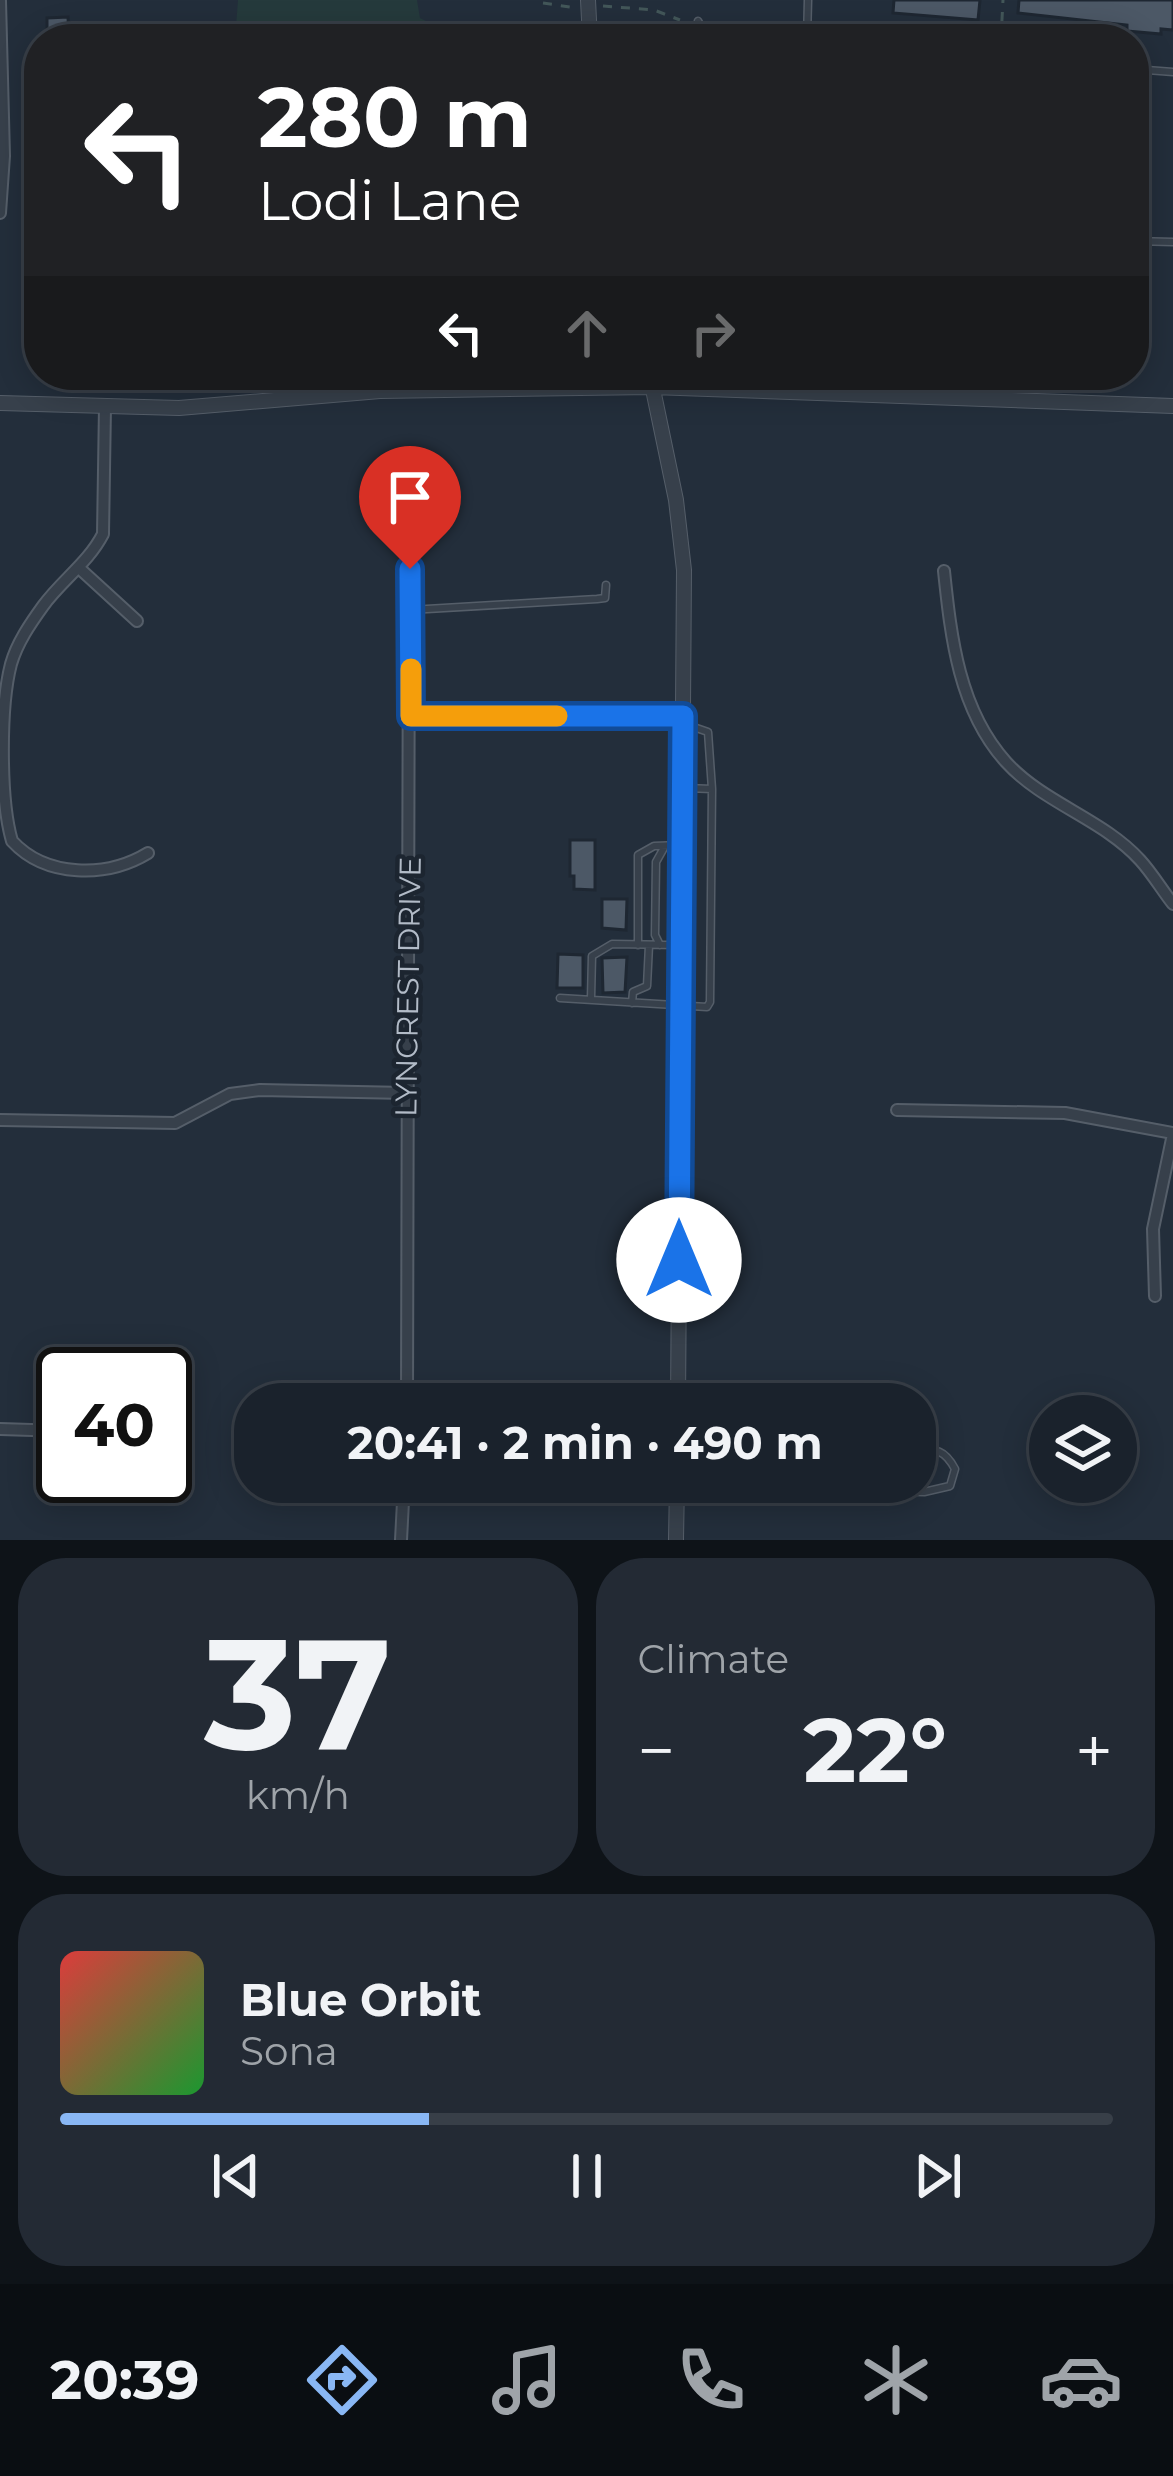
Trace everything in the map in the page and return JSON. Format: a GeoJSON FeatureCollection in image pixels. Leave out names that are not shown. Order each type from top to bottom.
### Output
{"type":"FeatureCollection","features":[{"type":"Feature","properties":{"kind":"street"},"geometry":{"type":"LineString","coordinates":[[0,7],[4,156],[0,213]]}},
{"type":"Feature","properties":{"kind":"street"},"geometry":{"type":"LineString","coordinates":[[0,403],[179,408],[284,396],[431,390]]}},
{"type":"Feature","properties":{"kind":"street"},"geometry":{"type":"LineString","coordinates":[[653,390],[682,538],[678,1383]]}},
{"type":"Feature","properties":{"kind":"street"},"geometry":{"type":"LineString","coordinates":[[771,390],[1173,406]]}},
{"type":"Feature","properties":{"kind":"street"},"geometry":{"type":"LineString","coordinates":[[105,406],[103,534],[47,601],[11,663],[3,730],[6,825],[23,854],[57,868],[107,869],[129,865],[148,853]]}},
{"type":"Feature","properties":{"kind":"street"},"geometry":{"type":"LineString","coordinates":[[79,568],[137,621]]}},
{"type":"Feature","properties":{"kind":"street","name":"LYNCREST DRIVE"},"geometry":{"type":"LineString","coordinates":[[407,1383],[410,569]]}},
{"type":"Feature","properties":{"kind":"street"},"geometry":{"type":"LineString","coordinates":[[944,572],[957,662],[982,729],[1024,778],[1139,857],[1173,904]]}},
{"type":"Feature","properties":{"kind":"street"},"geometry":{"type":"LineString","coordinates":[[411,716],[683,720]]}},
{"type":"Feature","properties":{"kind":"street"},"geometry":{"type":"LineString","coordinates":[[0,1120],[175,1123],[230,1094],[260,1090],[406,1093]]}},
{"type":"Feature","properties":{"kind":"street"},"geometry":{"type":"LineString","coordinates":[[897,1110],[1065,1113],[1173,1134],[1153,1229],[1155,1296]]}},
{"type":"Feature","properties":{"kind":"street"},"geometry":{"type":"LineString","coordinates":[[0,1429],[36,1430]]}},
{"type":"Feature","properties":{"kind":"street"},"geometry":{"type":"LineString","coordinates":[[401,1540],[403,1503]]}},
{"type":"Feature","properties":{"kind":"street"},"geometry":{"type":"LineString","coordinates":[[676,1540],[677,1503]]}},
{"type":"Feature","properties":{"kind":"lane"},"geometry":{"type":"LineString","coordinates":[[283,390],[284,396]]}},
{"type":"Feature","properties":{"kind":"lane"},"geometry":{"type":"LineString","coordinates":[[410,610],[583,601],[605,598],[606,585]]}},
{"type":"Feature","properties":{"kind":"lane"},"geometry":{"type":"LineString","coordinates":[[560,998],[681,1007],[706,1007],[710,1002],[708,732],[683,720]]}},
{"type":"Feature","properties":{"kind":"lane"},"geometry":{"type":"LineString","coordinates":[[683,788],[712,789]]}},
{"type":"Feature","properties":{"kind":"lane"},"geometry":{"type":"LineString","coordinates":[[638,945],[638,855],[654,846],[682,845]]}},
{"type":"Feature","properties":{"kind":"lane"},"geometry":{"type":"LineString","coordinates":[[661,945],[655,935],[656,862],[665,846]]}},
{"type":"Feature","properties":{"kind":"lane"},"geometry":{"type":"LineString","coordinates":[[591,1000],[592,956],[612,944],[681,945]]}},
{"type":"Feature","properties":{"kind":"lane"},"geometry":{"type":"LineString","coordinates":[[632,1003],[633,992],[647,986],[649,945]]}},
{"type":"Feature","properties":{"kind":"lane"},"geometry":{"type":"LineString","coordinates":[[936,1449],[956,1468],[950,1486],[936,1491]]}},
{"type":"Feature","properties":{"kind":"path"},"geometry":{"type":"LineString","coordinates":[[543,3],[632,6],[680,20]]}},
{"type":"Feature","properties":{"kind":"green space"},"geometry":{"type":"Polygon","coordinates":[[[238,0],[417,0],[420,18],[454,24],[236,24],[238,0]]]}},
{"type":"Feature","properties":{"kind":"building"},"geometry":{"type":"Polygon","coordinates":[[[894,0],[980,0],[978,20],[893,13],[894,0]]]}},
{"type":"Feature","properties":{"kind":"building"},"geometry":{"type":"Polygon","coordinates":[[[1019,0],[1173,0],[1173,30],[1149,33],[1149,24],[1018,13],[1019,0]]]}},
{"type":"Feature","properties":{"kind":"building"},"geometry":{"type":"Polygon","coordinates":[[[68,17],[68,24],[47,24],[47,18],[68,17]]]}},
{"type":"Feature","properties":{"kind":"building"},"geometry":{"type":"Polygon","coordinates":[[[570,840],[595,840],[595,890],[574,889],[570,840]]]}},
{"type":"Feature","properties":{"kind":"building"},"geometry":{"type":"Polygon","coordinates":[[[602,899],[627,899],[626,930],[602,928],[602,899]]]}},
{"type":"Feature","properties":{"kind":"building"},"geometry":{"type":"Polygon","coordinates":[[[558,954],[583,955],[583,988],[557,988],[558,954]]]}},
{"type":"Feature","properties":{"kind":"building"},"geometry":{"type":"Polygon","coordinates":[[[627,957],[625,992],[603,993],[602,958],[627,957]]]}},
{"type":"Feature","properties":{"kind":"slow traffic"},"geometry":{"type":"LineString","coordinates":[[411,669],[411,716],[557,716]]}},
{"type":"Feature","properties":{"kind":"route"},"geometry":{"type":"LineString","coordinates":[[410,569],[411,716],[683,716],[679,1260]]}}]}
